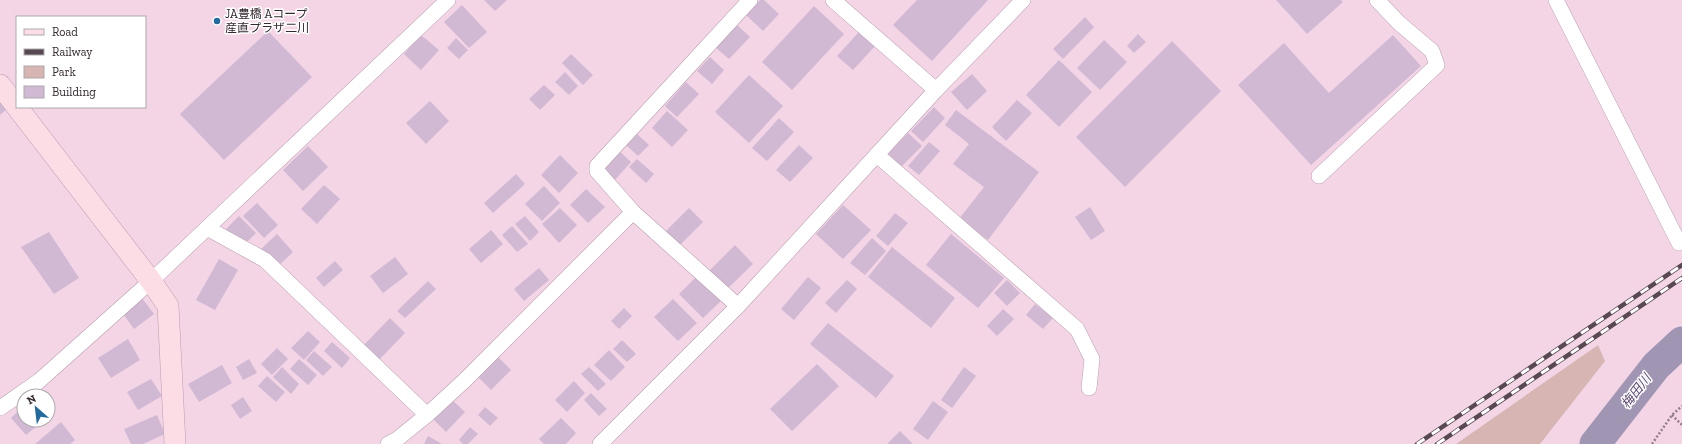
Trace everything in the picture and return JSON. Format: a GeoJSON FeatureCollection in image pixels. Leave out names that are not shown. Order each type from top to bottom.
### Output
{"type":"FeatureCollection","features":[{"type":"Feature","properties":{"kind":"street"},"geometry":{"type":"LineString","coordinates":[[0,408],[39,381],[151,281],[448,0]]}},
{"type":"Feature","properties":{"kind":"street"},"geometry":{"type":"LineString","coordinates":[[738,306],[633,212],[597,171],[597,166],[750,0]]}},
{"type":"Feature","properties":{"kind":"street"},"geometry":{"type":"LineString","coordinates":[[833,0],[936,90]]}},
{"type":"Feature","properties":{"kind":"street"},"geometry":{"type":"LineString","coordinates":[[600,444],[738,306],[936,90],[1023,0]]}},
{"type":"Feature","properties":{"kind":"street"},"geometry":{"type":"LineString","coordinates":[[1319,176],[1437,65],[1432,51],[1399,23],[1377,0]]}},
{"type":"Feature","properties":{"kind":"street"},"geometry":{"type":"LineString","coordinates":[[1556,0],[1679,243],[1682,241]]}},
{"type":"Feature","properties":{"kind":"street"},"geometry":{"type":"LineString","coordinates":[[0,85],[16,106]]}},
{"type":"Feature","properties":{"kind":"street"},"geometry":{"type":"LineString","coordinates":[[18,108],[151,281],[168,306],[175,444]]}},
{"type":"Feature","properties":{"kind":"street"},"geometry":{"type":"LineString","coordinates":[[877,155],[1077,329],[1092,359],[1089,388]]}},
{"type":"Feature","properties":{"kind":"street"},"geometry":{"type":"LineString","coordinates":[[388,444],[396,440],[427,415],[466,380],[633,212]]}},
{"type":"Feature","properties":{"kind":"street"},"geometry":{"type":"LineString","coordinates":[[207,228],[265,260],[427,415]]}},
{"type":"Feature","properties":{"kind":"path"},"geometry":{"type":"LineString","coordinates":[[1652,444],[1672,415],[1682,406]]}},
{"type":"Feature","properties":{"kind":"path"},"geometry":{"type":"LineString","coordinates":[[1672,415],[1682,425]]}},
{"type":"Feature","properties":{"kind":"green space"},"geometry":{"type":"Polygon","coordinates":[[[1598,345],[1605,361],[1540,444],[1456,444],[1598,345]]]}},
{"type":"Feature","properties":{"kind":"building"},"geometry":{"type":"Polygon","coordinates":[[[484,0],[507,0],[495,11],[484,0]]]}},
{"type":"Feature","properties":{"kind":"building"},"geometry":{"type":"Polygon","coordinates":[[[760,0],[764,0],[779,14],[763,31],[746,15],[760,0]]]}},
{"type":"Feature","properties":{"kind":"building"},"geometry":{"type":"Polygon","coordinates":[[[917,0],[988,0],[932,61],[893,25],[917,0]]]}},
{"type":"Feature","properties":{"kind":"building"},"geometry":{"type":"Polygon","coordinates":[[[1276,0],[1341,0],[1343,2],[1307,34],[1276,0]]]}},
{"type":"Feature","properties":{"kind":"building"},"geometry":{"type":"Polygon","coordinates":[[[462,5],[487,32],[469,48],[444,22],[462,5]]]}},
{"type":"Feature","properties":{"kind":"building"},"geometry":{"type":"Polygon","coordinates":[[[814,6],[844,34],[792,90],[762,62],[814,6]]]}},
{"type":"Feature","properties":{"kind":"building"},"geometry":{"type":"Polygon","coordinates":[[[1085,17],[1094,27],[1063,59],[1053,49],[1085,17]]]}},
{"type":"Feature","properties":{"kind":"building"},"geometry":{"type":"Polygon","coordinates":[[[736,24],[750,37],[729,59],[715,47],[736,24]]]}},
{"type":"Feature","properties":{"kind":"building"},"geometry":{"type":"Polygon","coordinates":[[[268,31],[312,77],[224,160],[180,114],[268,31]]]}},
{"type":"Feature","properties":{"kind":"building"},"geometry":{"type":"Polygon","coordinates":[[[859,32],[875,46],[853,70],[837,56],[859,32]]]}},
{"type":"Feature","properties":{"kind":"building"},"geometry":{"type":"Polygon","coordinates":[[[1138,34],[1146,42],[1134,53],[1127,46],[1138,34]]]}},
{"type":"Feature","properties":{"kind":"building"},"geometry":{"type":"Polygon","coordinates":[[[421,35],[439,50],[421,70],[404,54],[421,35]]]}},
{"type":"Feature","properties":{"kind":"building"},"geometry":{"type":"Polygon","coordinates":[[[1393,35],[1421,66],[1311,165],[1238,85],[1284,43],[1329,93],[1393,35]]]}},
{"type":"Feature","properties":{"kind":"building"},"geometry":{"type":"Polygon","coordinates":[[[456,38],[468,50],[459,59],[447,48],[456,38]]]}},
{"type":"Feature","properties":{"kind":"building"},"geometry":{"type":"Polygon","coordinates":[[[1104,40],[1127,62],[1100,90],[1077,68],[1104,40]]]}},
{"type":"Feature","properties":{"kind":"building"},"geometry":{"type":"Polygon","coordinates":[[[1172,41],[1221,91],[1125,187],[1076,137],[1172,41]]]}},
{"type":"Feature","properties":{"kind":"building"},"geometry":{"type":"Polygon","coordinates":[[[571,54],[593,75],[583,85],[562,63],[571,54]]]}},
{"type":"Feature","properties":{"kind":"building"},"geometry":{"type":"Polygon","coordinates":[[[710,57],[724,70],[712,84],[697,71],[710,57]]]}},
{"type":"Feature","properties":{"kind":"building"},"geometry":{"type":"Polygon","coordinates":[[[1059,60],[1092,92],[1059,127],[1026,95],[1059,60]]]}},
{"type":"Feature","properties":{"kind":"building"},"geometry":{"type":"Polygon","coordinates":[[[565,72],[578,86],[569,95],[555,82],[565,72]]]}},
{"type":"Feature","properties":{"kind":"building"},"geometry":{"type":"Polygon","coordinates":[[[972,74],[987,91],[967,110],[951,92],[972,74]]]}},
{"type":"Feature","properties":{"kind":"building"},"geometry":{"type":"Polygon","coordinates":[[[749,75],[783,106],[749,143],[715,112],[749,75]]]}},
{"type":"Feature","properties":{"kind":"building"},"geometry":{"type":"Polygon","coordinates":[[[686,82],[699,94],[677,117],[665,106],[686,82]]]}},
{"type":"Feature","properties":{"kind":"building"},"geometry":{"type":"Polygon","coordinates":[[[544,85],[555,95],[540,110],[529,99],[544,85]]]}},
{"type":"Feature","properties":{"kind":"building"},"geometry":{"type":"Polygon","coordinates":[[[1017,100],[1032,113],[1006,141],[992,127],[1017,100]]]}},
{"type":"Feature","properties":{"kind":"building"},"geometry":{"type":"Polygon","coordinates":[[[430,101],[449,121],[426,144],[406,123],[430,101]]]}},
{"type":"Feature","properties":{"kind":"building"},"geometry":{"type":"Polygon","coordinates":[[[0,102],[7,109],[0,115],[0,102]]]}},
{"type":"Feature","properties":{"kind":"building"},"geometry":{"type":"Polygon","coordinates":[[[934,107],[945,118],[923,142],[911,131],[934,107]]]}},
{"type":"Feature","properties":{"kind":"building"},"geometry":{"type":"Polygon","coordinates":[[[956,110],[1039,172],[988,240],[959,219],[984,187],[953,164],[969,144],[945,125],[956,110]]]}},
{"type":"Feature","properties":{"kind":"building"},"geometry":{"type":"Polygon","coordinates":[[[667,111],[688,130],[672,147],[652,128],[667,111]]]}},
{"type":"Feature","properties":{"kind":"building"},"geometry":{"type":"Polygon","coordinates":[[[779,118],[794,132],[767,161],[752,148],[779,118]]]}},
{"type":"Feature","properties":{"kind":"building"},"geometry":{"type":"Polygon","coordinates":[[[636,133],[649,145],[638,156],[625,144],[636,133]]]}},
{"type":"Feature","properties":{"kind":"building"},"geometry":{"type":"Polygon","coordinates":[[[908,133],[922,146],[901,167],[888,154],[908,133]]]}},
{"type":"Feature","properties":{"kind":"building"},"geometry":{"type":"Polygon","coordinates":[[[929,142],[940,151],[919,175],[908,166],[929,142]]]}},
{"type":"Feature","properties":{"kind":"building"},"geometry":{"type":"Polygon","coordinates":[[[799,145],[813,158],[790,182],[776,170],[799,145]]]}},
{"type":"Feature","properties":{"kind":"building"},"geometry":{"type":"Polygon","coordinates":[[[308,146],[328,167],[303,191],[283,170],[308,146]]]}},
{"type":"Feature","properties":{"kind":"building"},"geometry":{"type":"Polygon","coordinates":[[[618,150],[631,162],[612,183],[599,170],[618,150]]]}},
{"type":"Feature","properties":{"kind":"building"},"geometry":{"type":"Polygon","coordinates":[[[560,155],[578,173],[559,193],[541,175],[560,155]]]}},
{"type":"Feature","properties":{"kind":"building"},"geometry":{"type":"Polygon","coordinates":[[[637,159],[654,174],[646,183],[629,167],[637,159]]]}},
{"type":"Feature","properties":{"kind":"building"},"geometry":{"type":"Polygon","coordinates":[[[516,174],[525,184],[493,213],[484,203],[516,174]]]}},
{"type":"Feature","properties":{"kind":"building"},"geometry":{"type":"Polygon","coordinates":[[[324,185],[340,199],[317,224],[301,209],[324,185]]]}},
{"type":"Feature","properties":{"kind":"building"},"geometry":{"type":"Polygon","coordinates":[[[544,186],[560,203],[542,221],[525,204],[544,186]]]}},
{"type":"Feature","properties":{"kind":"building"},"geometry":{"type":"Polygon","coordinates":[[[586,189],[605,207],[588,223],[570,205],[586,189]]]}},
{"type":"Feature","properties":{"kind":"building"},"geometry":{"type":"Polygon","coordinates":[[[257,203],[278,225],[264,238],[243,216],[257,203]]]}},
{"type":"Feature","properties":{"kind":"building"},"geometry":{"type":"Polygon","coordinates":[[[843,205],[871,230],[843,259],[816,234],[843,205]]]}},
{"type":"Feature","properties":{"kind":"building"},"geometry":{"type":"Polygon","coordinates":[[[1090,207],[1105,231],[1091,240],[1075,217],[1090,207]]]}},
{"type":"Feature","properties":{"kind":"building"},"geometry":{"type":"Polygon","coordinates":[[[560,208],[577,225],[559,243],[542,224],[560,208]]]}},
{"type":"Feature","properties":{"kind":"building"},"geometry":{"type":"Polygon","coordinates":[[[689,208],[703,222],[680,245],[666,231],[689,208]]]}},
{"type":"Feature","properties":{"kind":"building"},"geometry":{"type":"Polygon","coordinates":[[[895,213],[908,223],[888,246],[876,236],[895,213]]]}},
{"type":"Feature","properties":{"kind":"building"},"geometry":{"type":"Polygon","coordinates":[[[239,216],[256,233],[243,246],[226,229],[239,216]]]}},
{"type":"Feature","properties":{"kind":"building"},"geometry":{"type":"Polygon","coordinates":[[[525,216],[539,232],[530,241],[515,224],[525,216]]]}},
{"type":"Feature","properties":{"kind":"building"},"geometry":{"type":"Polygon","coordinates":[[[512,226],[528,244],[517,252],[502,235],[512,226]]]}},
{"type":"Feature","properties":{"kind":"building"},"geometry":{"type":"Polygon","coordinates":[[[491,230],[503,244],[481,263],[469,249],[491,230]]]}},
{"type":"Feature","properties":{"kind":"building"},"geometry":{"type":"Polygon","coordinates":[[[49,232],[79,278],[54,294],[21,247],[49,232]]]}},
{"type":"Feature","properties":{"kind":"building"},"geometry":{"type":"Polygon","coordinates":[[[277,234],[293,252],[276,268],[260,250],[277,234]]]}},
{"type":"Feature","properties":{"kind":"building"},"geometry":{"type":"Polygon","coordinates":[[[951,234],[1004,278],[978,308],[926,265],[951,234]]]}},
{"type":"Feature","properties":{"kind":"building"},"geometry":{"type":"Polygon","coordinates":[[[872,238],[886,251],[865,275],[850,263],[872,238]]]}},
{"type":"Feature","properties":{"kind":"building"},"geometry":{"type":"Polygon","coordinates":[[[735,245],[753,264],[725,291],[707,273],[735,245]]]}},
{"type":"Feature","properties":{"kind":"building"},"geometry":{"type":"Polygon","coordinates":[[[892,247],[955,298],[931,328],[868,277],[892,247]]]}},
{"type":"Feature","properties":{"kind":"building"},"geometry":{"type":"Polygon","coordinates":[[[395,257],[408,274],[383,293],[370,276],[395,257]]]}},
{"type":"Feature","properties":{"kind":"building"},"geometry":{"type":"Polygon","coordinates":[[[219,259],[238,270],[215,310],[196,300],[219,259]]]}},
{"type":"Feature","properties":{"kind":"building"},"geometry":{"type":"Polygon","coordinates":[[[335,261],[343,270],[324,287],[316,278],[335,261]]]}},
{"type":"Feature","properties":{"kind":"building"},"geometry":{"type":"Polygon","coordinates":[[[539,268],[549,280],[524,301],[514,289],[539,268]]]}},
{"type":"Feature","properties":{"kind":"building"},"geometry":{"type":"Polygon","coordinates":[[[698,275],[722,300],[703,318],[679,294],[698,275]]]}},
{"type":"Feature","properties":{"kind":"building"},"geometry":{"type":"Polygon","coordinates":[[[808,277],[821,288],[794,320],[781,309],[808,277]]]}},
{"type":"Feature","properties":{"kind":"building"},"geometry":{"type":"Polygon","coordinates":[[[847,280],[857,289],[836,313],[825,303],[847,280]]]}},
{"type":"Feature","properties":{"kind":"building"},"geometry":{"type":"Polygon","coordinates":[[[1007,280],[1020,293],[1007,306],[994,293],[1007,280]]]}},
{"type":"Feature","properties":{"kind":"building"},"geometry":{"type":"Polygon","coordinates":[[[428,281],[436,289],[405,318],[397,311],[428,281]]]}},
{"type":"Feature","properties":{"kind":"building"},"geometry":{"type":"Polygon","coordinates":[[[141,297],[154,314],[134,329],[121,311],[141,297]]]}},
{"type":"Feature","properties":{"kind":"building"},"geometry":{"type":"Polygon","coordinates":[[[673,299],[697,323],[678,341],[654,317],[673,299]]]}},
{"type":"Feature","properties":{"kind":"building"},"geometry":{"type":"Polygon","coordinates":[[[1035,304],[1053,318],[1043,329],[1026,315],[1035,304]]]}},
{"type":"Feature","properties":{"kind":"building"},"geometry":{"type":"Polygon","coordinates":[[[624,308],[632,316],[619,329],[611,321],[624,308]]]}},
{"type":"Feature","properties":{"kind":"building"},"geometry":{"type":"Polygon","coordinates":[[[1003,309],[1014,319],[997,336],[987,326],[1003,309]]]}},
{"type":"Feature","properties":{"kind":"building"},"geometry":{"type":"Polygon","coordinates":[[[390,318],[405,333],[377,362],[362,347],[390,318]]]}},
{"type":"Feature","properties":{"kind":"building"},"geometry":{"type":"Polygon","coordinates":[[[828,323],[894,376],[876,398],[810,344],[828,323]]]}},
{"type":"Feature","properties":{"kind":"building"},"geometry":{"type":"Polygon","coordinates":[[[308,331],[320,342],[304,360],[291,348],[308,331]]]}},
{"type":"Feature","properties":{"kind":"building"},"geometry":{"type":"Polygon","coordinates":[[[128,339],[140,360],[111,378],[98,358],[128,339]]]}},
{"type":"Feature","properties":{"kind":"building"},"geometry":{"type":"Polygon","coordinates":[[[622,340],[636,354],[627,362],[613,349],[622,340]]]}},
{"type":"Feature","properties":{"kind":"building"},"geometry":{"type":"Polygon","coordinates":[[[332,342],[350,358],[342,368],[324,351],[332,342]]]}},
{"type":"Feature","properties":{"kind":"building"},"geometry":{"type":"Polygon","coordinates":[[[277,348],[288,359],[272,375],[261,364],[277,348]]]}},
{"type":"Feature","properties":{"kind":"building"},"geometry":{"type":"Polygon","coordinates":[[[609,350],[625,367],[611,381],[594,365],[609,350]]]}},
{"type":"Feature","properties":{"kind":"building"},"geometry":{"type":"Polygon","coordinates":[[[314,351],[332,367],[323,376],[306,360],[314,351]]]}},
{"type":"Feature","properties":{"kind":"building"},"geometry":{"type":"Polygon","coordinates":[[[495,354],[511,370],[491,390],[475,374],[495,354]]]}},
{"type":"Feature","properties":{"kind":"building"},"geometry":{"type":"Polygon","coordinates":[[[249,359],[257,373],[243,380],[236,367],[249,359]]]}},
{"type":"Feature","properties":{"kind":"building"},"geometry":{"type":"Polygon","coordinates":[[[299,359],[317,375],[308,385],[290,369],[299,359]]]}},
{"type":"Feature","properties":{"kind":"building"},"geometry":{"type":"Polygon","coordinates":[[[817,364],[839,386],[792,431],[770,409],[817,364]]]}},
{"type":"Feature","properties":{"kind":"building"},"geometry":{"type":"Polygon","coordinates":[[[222,365],[232,383],[199,402],[188,384],[222,365]]]}},
{"type":"Feature","properties":{"kind":"building"},"geometry":{"type":"Polygon","coordinates":[[[282,367],[299,384],[291,394],[273,377],[282,367]]]}},
{"type":"Feature","properties":{"kind":"building"},"geometry":{"type":"Polygon","coordinates":[[[589,367],[606,384],[598,391],[581,374],[589,367]]]}},
{"type":"Feature","properties":{"kind":"building"},"geometry":{"type":"Polygon","coordinates":[[[964,367],[976,376],[952,408],[941,400],[964,367]]]}},
{"type":"Feature","properties":{"kind":"building"},"geometry":{"type":"Polygon","coordinates":[[[267,376],[285,392],[276,402],[258,386],[267,376]]]}},
{"type":"Feature","properties":{"kind":"building"},"geometry":{"type":"Polygon","coordinates":[[[151,379],[162,396],[138,410],[127,392],[151,379]]]}},
{"type":"Feature","properties":{"kind":"building"},"geometry":{"type":"Polygon","coordinates":[[[574,381],[585,393],[567,412],[555,400],[574,381]]]}},
{"type":"Feature","properties":{"kind":"building"},"geometry":{"type":"Polygon","coordinates":[[[591,393],[607,409],[599,416],[584,400],[591,393]]]}},
{"type":"Feature","properties":{"kind":"building"},"geometry":{"type":"Polygon","coordinates":[[[243,397],[252,411],[240,419],[231,405],[243,397]]]}},
{"type":"Feature","properties":{"kind":"building"},"geometry":{"type":"Polygon","coordinates":[[[451,399],[465,412],[446,432],[432,418],[451,399]]]}},
{"type":"Feature","properties":{"kind":"building"},"geometry":{"type":"Polygon","coordinates":[[[933,401],[948,412],[928,440],[913,429],[933,401]]]}},
{"type":"Feature","properties":{"kind":"building"},"geometry":{"type":"Polygon","coordinates":[[[485,407],[498,418],[490,426],[478,415],[485,407]]]}},
{"type":"Feature","properties":{"kind":"building"},"geometry":{"type":"Polygon","coordinates":[[[16,413],[16,424],[11,418],[16,413]]]}},
{"type":"Feature","properties":{"kind":"building"},"geometry":{"type":"Polygon","coordinates":[[[157,415],[165,434],[143,444],[131,444],[124,429],[157,415]]]}},
{"type":"Feature","properties":{"kind":"building"},"geometry":{"type":"Polygon","coordinates":[[[561,418],[576,433],[566,444],[544,444],[539,439],[561,418]]]}},
{"type":"Feature","properties":{"kind":"building"},"geometry":{"type":"Polygon","coordinates":[[[61,422],[75,440],[70,444],[35,444],[54,428],[56,428],[61,422]]]}},
{"type":"Feature","properties":{"kind":"building"},"geometry":{"type":"Polygon","coordinates":[[[470,427],[478,434],[468,444],[463,444],[459,440],[470,427]]]}},
{"type":"Feature","properties":{"kind":"building"},"geometry":{"type":"Polygon","coordinates":[[[20,428],[34,428],[26,435],[20,428]]]}},
{"type":"Feature","properties":{"kind":"building"},"geometry":{"type":"Polygon","coordinates":[[[900,431],[913,444],[887,444],[900,431]]]}},
{"type":"Feature","properties":{"kind":"building"},"geometry":{"type":"Polygon","coordinates":[[[428,436],[442,444],[424,444],[428,436]]]}},
{"type":"Feature","properties":{"kind":"waterway","name":"梅田川"},"geometry":{"type":"LineString","coordinates":[[1595,444],[1656,366],[1682,342]]}},
{"type":"Feature","properties":{"kind":"railway"},"geometry":{"type":"LineString","coordinates":[[1417,444],[1682,265]]}},
{"type":"Feature","properties":{"kind":"railway"},"geometry":{"type":"LineString","coordinates":[[1437,444],[1682,278]]}},
{"type":"Feature","properties":{"kind":"place","name":"JA豊橋 Aコープ 産直プラザ二川"},"geometry":{"type":"Point","coordinates":[217,21]}}]}
